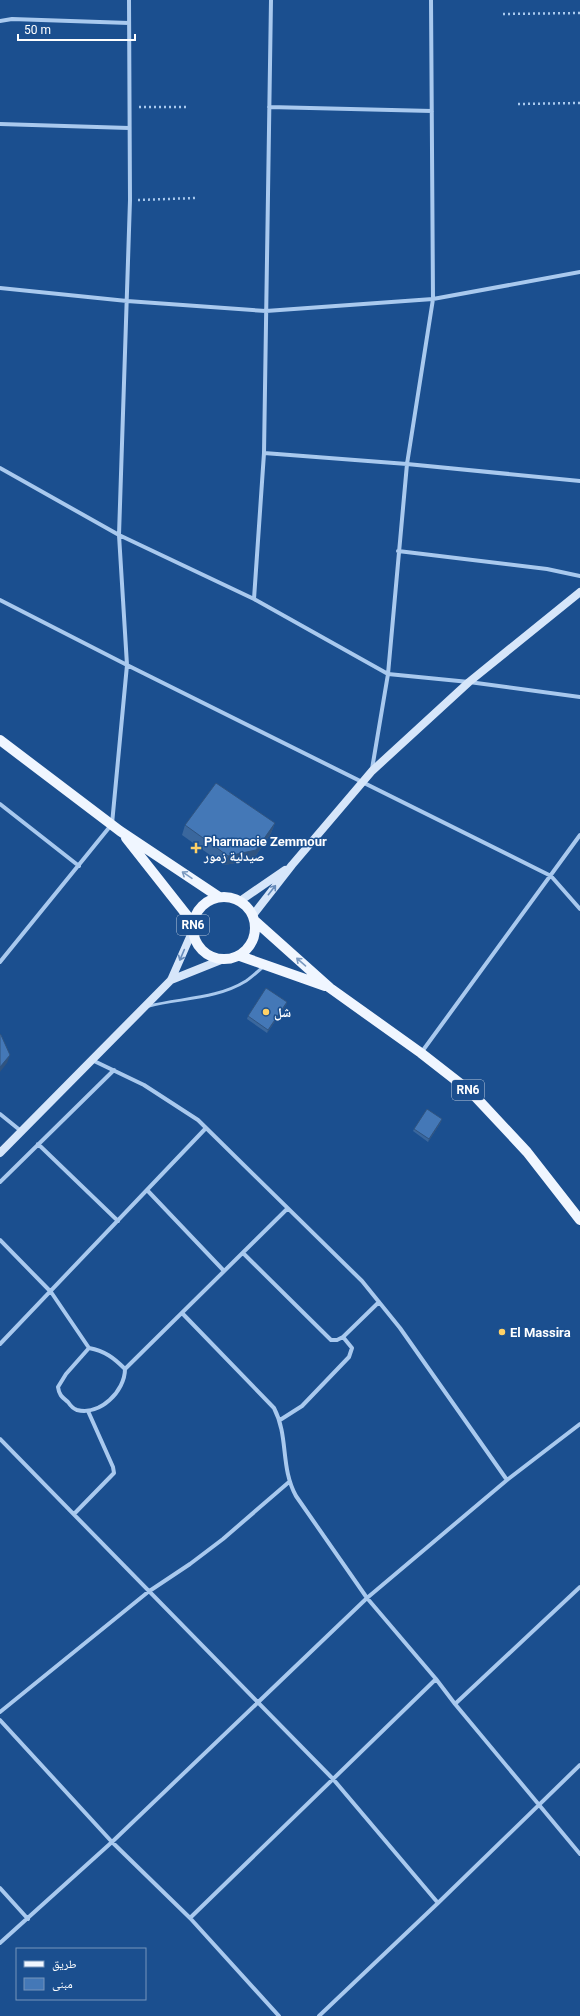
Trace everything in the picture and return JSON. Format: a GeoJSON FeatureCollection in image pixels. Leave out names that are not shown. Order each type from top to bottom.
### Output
{"type":"FeatureCollection","features":[{"type":"Feature","properties":{"kind":"main road"},"geometry":{"type":"LineString","coordinates":[[171,980],[222,960],[240,956],[248,950],[256,931],[254,918],[292,865],[364,783],[372,771],[469,682],[580,592]]}},
{"type":"Feature","properties":{"kind":"main road","name":"RN6"},"geometry":{"type":"LineString","coordinates":[[0,740],[116,828],[219,897]]}},
{"type":"Feature","properties":{"kind":"main road","name":"RN6"},"geometry":{"type":"LineString","coordinates":[[116,828],[193,926],[198,947],[205,953],[222,960]]}},
{"type":"Feature","properties":{"kind":"main road"},"geometry":{"type":"LineString","coordinates":[[240,901],[292,865]]}},
{"type":"Feature","properties":{"kind":"main road","name":"RN6"},"geometry":{"type":"LineString","coordinates":[[193,926],[202,906],[210,900],[219,897],[231,897],[248,907],[254,918],[330,988],[421,1053],[471,1092],[527,1152],[580,1220]]}},
{"type":"Feature","properties":{"kind":"main road"},"geometry":{"type":"LineString","coordinates":[[0,1153],[171,980],[193,926]]}},
{"type":"Feature","properties":{"kind":"main road","name":"RN6"},"geometry":{"type":"LineString","coordinates":[[240,956],[330,988]]}},
{"type":"Feature","properties":{"kind":"street"},"geometry":{"type":"LineString","coordinates":[[0,962],[79,866],[116,828],[127,666],[119,534],[130,200],[129,0]]}},
{"type":"Feature","properties":{"kind":"street"},"geometry":{"type":"LineString","coordinates":[[254,599],[264,453],[271,0]]}},
{"type":"Feature","properties":{"kind":"street"},"geometry":{"type":"LineString","coordinates":[[372,771],[388,674],[407,464],[432,299],[431,0]]}},
{"type":"Feature","properties":{"kind":"street"},"geometry":{"type":"LineString","coordinates":[[0,21],[12,19],[128,22]]}},
{"type":"Feature","properties":{"kind":"street"},"geometry":{"type":"LineString","coordinates":[[269,107],[432,111]]}},
{"type":"Feature","properties":{"kind":"street"},"geometry":{"type":"LineString","coordinates":[[0,124],[129,128]]}},
{"type":"Feature","properties":{"kind":"street"},"geometry":{"type":"LineString","coordinates":[[0,288],[127,301],[266,311],[432,299],[580,272]]}},
{"type":"Feature","properties":{"kind":"street"},"geometry":{"type":"LineString","coordinates":[[264,453],[407,464],[580,481]]}},
{"type":"Feature","properties":{"kind":"street"},"geometry":{"type":"LineString","coordinates":[[0,468],[119,534],[254,599],[388,674],[469,682],[580,697]]}},
{"type":"Feature","properties":{"kind":"street"},"geometry":{"type":"LineString","coordinates":[[398,551],[547,569],[580,576]]}},
{"type":"Feature","properties":{"kind":"street"},"geometry":{"type":"LineString","coordinates":[[0,600],[127,666],[551,876],[580,909]]}},
{"type":"Feature","properties":{"kind":"street"},"geometry":{"type":"LineString","coordinates":[[0,804],[79,866]]}},
{"type":"Feature","properties":{"kind":"street"},"geometry":{"type":"LineString","coordinates":[[421,1053],[580,835]]}},
{"type":"Feature","properties":{"kind":"street"},"geometry":{"type":"LineString","coordinates":[[92,1060],[144,1085],[198,1120],[362,1281],[400,1328],[507,1480]]}},
{"type":"Feature","properties":{"kind":"street"},"geometry":{"type":"LineString","coordinates":[[0,1182],[114,1070]]}},
{"type":"Feature","properties":{"kind":"street"},"geometry":{"type":"LineString","coordinates":[[0,1114],[21,1131]]}},
{"type":"Feature","properties":{"kind":"street"},"geometry":{"type":"LineString","coordinates":[[0,1344],[206,1128]]}},
{"type":"Feature","properties":{"kind":"street"},"geometry":{"type":"LineString","coordinates":[[38,1144],[118,1221]]}},
{"type":"Feature","properties":{"kind":"street"},"geometry":{"type":"LineString","coordinates":[[147,1190],[224,1271]]}},
{"type":"Feature","properties":{"kind":"street"},"geometry":{"type":"LineString","coordinates":[[89,1348],[66,1374],[58,1388],[59,1394],[76,1410],[88,1411],[97,1407],[118,1392],[124,1380],[125,1369],[287,1209]]}},
{"type":"Feature","properties":{"kind":"street"},"geometry":{"type":"LineString","coordinates":[[0,1240],[51,1292],[89,1348],[100,1350],[112,1356],[125,1369]]}},
{"type":"Feature","properties":{"kind":"street"},"geometry":{"type":"LineString","coordinates":[[243,1253],[331,1340],[337,1340],[344,1337],[379,1302]]}},
{"type":"Feature","properties":{"kind":"street"},"geometry":{"type":"LineString","coordinates":[[182,1312],[274,1408],[280,1420],[289,1482],[296,1496],[367,1598],[436,1679],[454,1704],[580,1854]]}},
{"type":"Feature","properties":{"kind":"street"},"geometry":{"type":"LineString","coordinates":[[280,1420],[302,1406],[349,1358],[352,1348],[344,1337]]}},
{"type":"Feature","properties":{"kind":"street"},"geometry":{"type":"LineString","coordinates":[[74,1514],[114,1473],[113,1466],[88,1411]]}},
{"type":"Feature","properties":{"kind":"street"},"geometry":{"type":"LineString","coordinates":[[0,1943],[112,1842],[367,1598],[507,1480],[580,1424]]}},
{"type":"Feature","properties":{"kind":"street"},"geometry":{"type":"LineString","coordinates":[[0,1439],[148,1592],[333,1779],[438,1903]]}},
{"type":"Feature","properties":{"kind":"street"},"geometry":{"type":"LineString","coordinates":[[0,1712],[148,1592],[190,1564],[223,1539],[289,1482]]}},
{"type":"Feature","properties":{"kind":"street"},"geometry":{"type":"LineString","coordinates":[[454,1704],[580,1587]]}},
{"type":"Feature","properties":{"kind":"street"},"geometry":{"type":"LineString","coordinates":[[190,1918],[436,1679]]}},
{"type":"Feature","properties":{"kind":"street"},"geometry":{"type":"LineString","coordinates":[[0,1720],[112,1842],[190,1918],[279,2016]]}},
{"type":"Feature","properties":{"kind":"street"},"geometry":{"type":"LineString","coordinates":[[319,2016],[580,1765]]}},
{"type":"Feature","properties":{"kind":"street"},"geometry":{"type":"LineString","coordinates":[[0,1888],[28,1919]]}},
{"type":"Feature","properties":{"kind":"lane"},"geometry":{"type":"LineString","coordinates":[[144,1007],[174,1000],[202,997],[227,990],[246,981],[266,965]]}},
{"type":"Feature","properties":{"kind":"path"},"geometry":{"type":"LineString","coordinates":[[502,14],[580,14]]}},
{"type":"Feature","properties":{"kind":"path"},"geometry":{"type":"LineString","coordinates":[[518,104],[580,103]]}},
{"type":"Feature","properties":{"kind":"path"},"geometry":{"type":"LineString","coordinates":[[130,107],[189,107]]}},
{"type":"Feature","properties":{"kind":"path"},"geometry":{"type":"LineString","coordinates":[[130,200],[196,198]]}},
{"type":"Feature","properties":{"kind":"building"},"geometry":{"type":"Polygon","coordinates":[[[216,783],[275,823],[256,850],[228,856],[185,825],[216,783]]]}},
{"type":"Feature","properties":{"kind":"building","name":"شل"},"geometry":{"type":"Polygon","coordinates":[[[266,988],[287,1002],[268,1030],[248,1016],[266,988]]]}},
{"type":"Feature","properties":{"kind":"building"},"geometry":{"type":"Polygon","coordinates":[[[0,1034],[10,1055],[0,1067],[0,1034]]]}},
{"type":"Feature","properties":{"kind":"building"},"geometry":{"type":"Polygon","coordinates":[[[427,1109],[442,1119],[429,1139],[414,1129],[427,1109]]]}},
{"type":"Feature","properties":{"kind":"place","name":"Pharmacie Zemmour صيدلية زمور"},"geometry":{"type":"Point","coordinates":[196,848]}},
{"type":"Feature","properties":{"kind":"place","name":"شل"},"geometry":{"type":"Point","coordinates":[266,1012]}},
{"type":"Feature","properties":{"kind":"place","name":"El Massira"},"geometry":{"type":"Point","coordinates":[502,1332]}}]}
